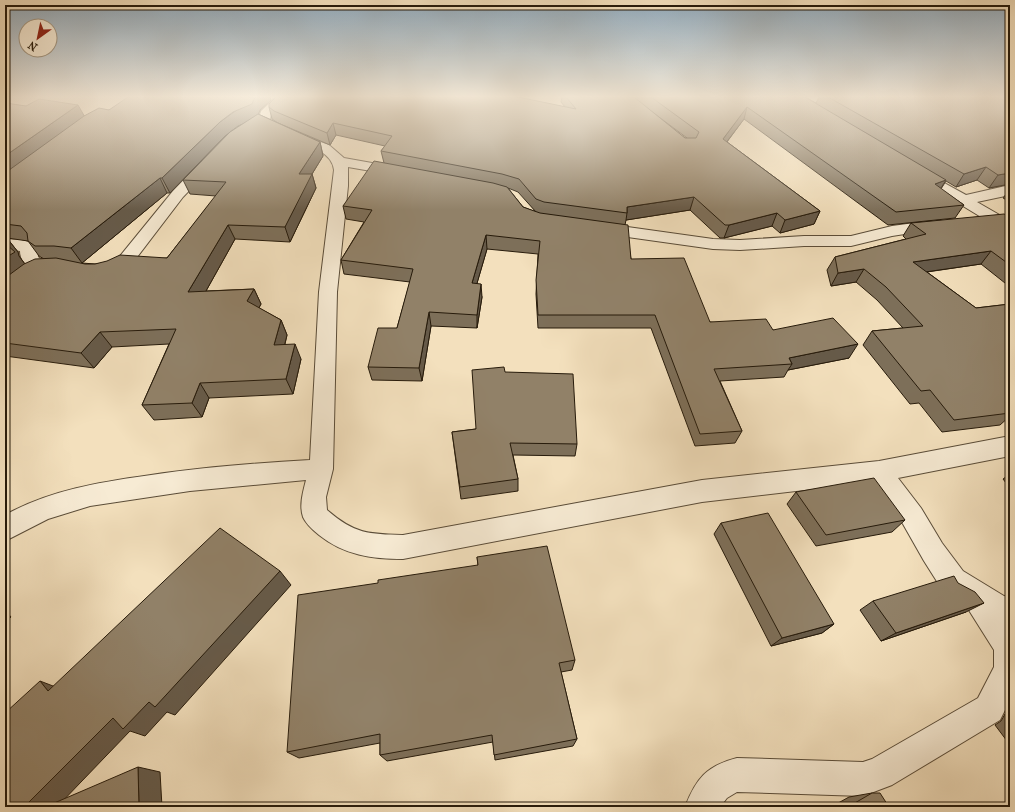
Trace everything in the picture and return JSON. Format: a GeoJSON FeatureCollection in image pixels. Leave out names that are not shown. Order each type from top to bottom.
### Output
{"type":"FeatureCollection","features":[{"type":"Feature","properties":{"kind":"street"},"geometry":{"type":"LineString","coordinates":[[291,135],[332,153],[339,161],[341,186],[328,292],[321,469],[314,497],[315,515],[332,530],[351,542],[372,547],[404,547],[702,490],[879,471],[1010,446]]}},
{"type":"Feature","properties":{"kind":"street"},"geometry":{"type":"LineString","coordinates":[[91,272],[107,273],[122,265],[178,194],[215,156]]}},
{"type":"Feature","properties":{"kind":"street"},"geometry":{"type":"LineString","coordinates":[[339,161],[415,175]]}},
{"type":"Feature","properties":{"kind":"street"},"geometry":{"type":"LineString","coordinates":[[902,163],[1010,228]]}},
{"type":"Feature","properties":{"kind":"street"},"geometry":{"type":"LineString","coordinates":[[965,200],[1010,190]]}},
{"type":"Feature","properties":{"kind":"street"},"geometry":{"type":"LineString","coordinates":[[973,222],[996,220]]}},
{"type":"Feature","properties":{"kind":"street"},"geometry":{"type":"LineString","coordinates":[[584,226],[713,244],[740,245],[804,241],[850,242],[892,231],[950,224]]}},
{"type":"Feature","properties":{"kind":"street"},"geometry":{"type":"LineString","coordinates":[[5,244],[26,247],[30,250],[29,259],[44,270]]}},
{"type":"Feature","properties":{"kind":"street"},"geometry":{"type":"LineString","coordinates":[[5,530],[51,505],[92,494],[204,477],[321,469]]}},
{"type":"Feature","properties":{"kind":"street"},"geometry":{"type":"LineString","coordinates":[[879,471],[912,516],[932,552],[953,581],[1000,609],[1010,611]]}},
{"type":"Feature","properties":{"kind":"street"},"geometry":{"type":"LineString","coordinates":[[702,807],[714,787],[727,777],[732,776],[863,779],[880,773],[989,709],[1009,669],[1009,649],[1004,638],[975,595]]}},
{"type":"Feature","properties":{"kind":"building"},"geometry":{"type":"Polygon","coordinates":[[[5,135],[35,135],[5,156],[5,135]]]}},
{"type":"Feature","properties":{"kind":"building"},"geometry":{"type":"Polygon","coordinates":[[[58,135],[207,135],[162,178],[160,178],[71,248],[35,246],[28,241],[27,233],[21,226],[5,224],[5,173],[58,135]]]}},
{"type":"Feature","properties":{"kind":"building"},"geometry":{"type":"Polygon","coordinates":[[[227,135],[304,135],[320,142],[299,174],[312,174],[285,227],[228,225],[188,292],[254,289],[247,301],[281,320],[274,345],[295,344],[286,379],[200,383],[192,403],[142,405],[176,329],[100,332],[81,353],[5,343],[5,278],[24,264],[35,259],[56,258],[85,264],[95,264],[107,261],[120,255],[167,258],[226,182],[183,180],[227,135]]]}},
{"type":"Feature","properties":{"kind":"building"},"geometry":{"type":"Polygon","coordinates":[[[387,135],[681,135],[685,138],[696,138],[698,135],[726,135],[723,139],[820,211],[785,220],[777,213],[725,225],[694,197],[627,207],[627,213],[544,202],[536,199],[519,179],[502,174],[381,151],[392,136],[387,135]]]}},
{"type":"Feature","properties":{"kind":"building"},"geometry":{"type":"Polygon","coordinates":[[[787,135],[869,135],[946,180],[935,184],[964,205],[896,212],[787,135]]]}},
{"type":"Feature","properties":{"kind":"building"},"geometry":{"type":"Polygon","coordinates":[[[895,135],[1010,135],[1010,173],[998,175],[986,167],[964,174],[895,135]]]}},
{"type":"Feature","properties":{"kind":"building"},"geometry":{"type":"Polygon","coordinates":[[[374,161],[493,183],[507,187],[523,207],[540,213],[628,225],[631,259],[684,258],[710,322],[766,319],[773,330],[833,318],[858,344],[789,358],[792,364],[714,369],[742,431],[700,434],[655,315],[538,315],[536,280],[540,241],[486,235],[472,283],[481,284],[477,315],[429,312],[419,368],[368,367],[378,328],[397,328],[413,269],[341,260],[372,210],[343,206],[374,161]]]}},
{"type":"Feature","properties":{"kind":"building"},"geometry":{"type":"Polygon","coordinates":[[[1004,214],[1010,216],[1010,265],[991,251],[913,262],[976,308],[1010,304],[1010,403],[1006,403],[1010,408],[1010,413],[954,420],[930,390],[921,391],[872,331],[923,326],[886,287],[864,269],[838,273],[835,257],[926,234],[911,223],[1004,214]]]}},
{"type":"Feature","properties":{"kind":"building"},"geometry":{"type":"Polygon","coordinates":[[[5,237],[7,245],[15,252],[5,258],[5,237]]]}},
{"type":"Feature","properties":{"kind":"building"},"geometry":{"type":"Polygon","coordinates":[[[504,367],[505,372],[573,374],[577,444],[510,443],[518,479],[460,487],[452,432],[476,429],[472,370],[504,367]]]}},
{"type":"Feature","properties":{"kind":"building"},"geometry":{"type":"Polygon","coordinates":[[[874,478],[905,520],[826,535],[796,492],[874,478]]]}},
{"type":"Feature","properties":{"kind":"building"},"geometry":{"type":"Polygon","coordinates":[[[768,513],[834,624],[782,638],[721,523],[768,513]]]}},
{"type":"Feature","properties":{"kind":"building"},"geometry":{"type":"Polygon","coordinates":[[[220,528],[280,571],[155,707],[149,702],[123,729],[113,718],[24,807],[5,807],[5,713],[40,681],[48,691],[220,528]]]}},
{"type":"Feature","properties":{"kind":"building"},"geometry":{"type":"Polygon","coordinates":[[[547,546],[575,660],[559,663],[577,739],[494,755],[492,735],[380,755],[380,734],[287,752],[298,595],[378,583],[378,580],[478,565],[477,557],[547,546]]]}},
{"type":"Feature","properties":{"kind":"building"},"geometry":{"type":"Polygon","coordinates":[[[954,576],[958,583],[975,592],[984,603],[896,633],[873,601],[954,576]]]}},
{"type":"Feature","properties":{"kind":"building"},"geometry":{"type":"Polygon","coordinates":[[[138,767],[139,807],[45,807],[138,767]]]}},
{"type":"Feature","properties":{"kind":"building"},"geometry":{"type":"Polygon","coordinates":[[[872,793],[880,793],[889,807],[848,807],[872,793]]]}}]}
